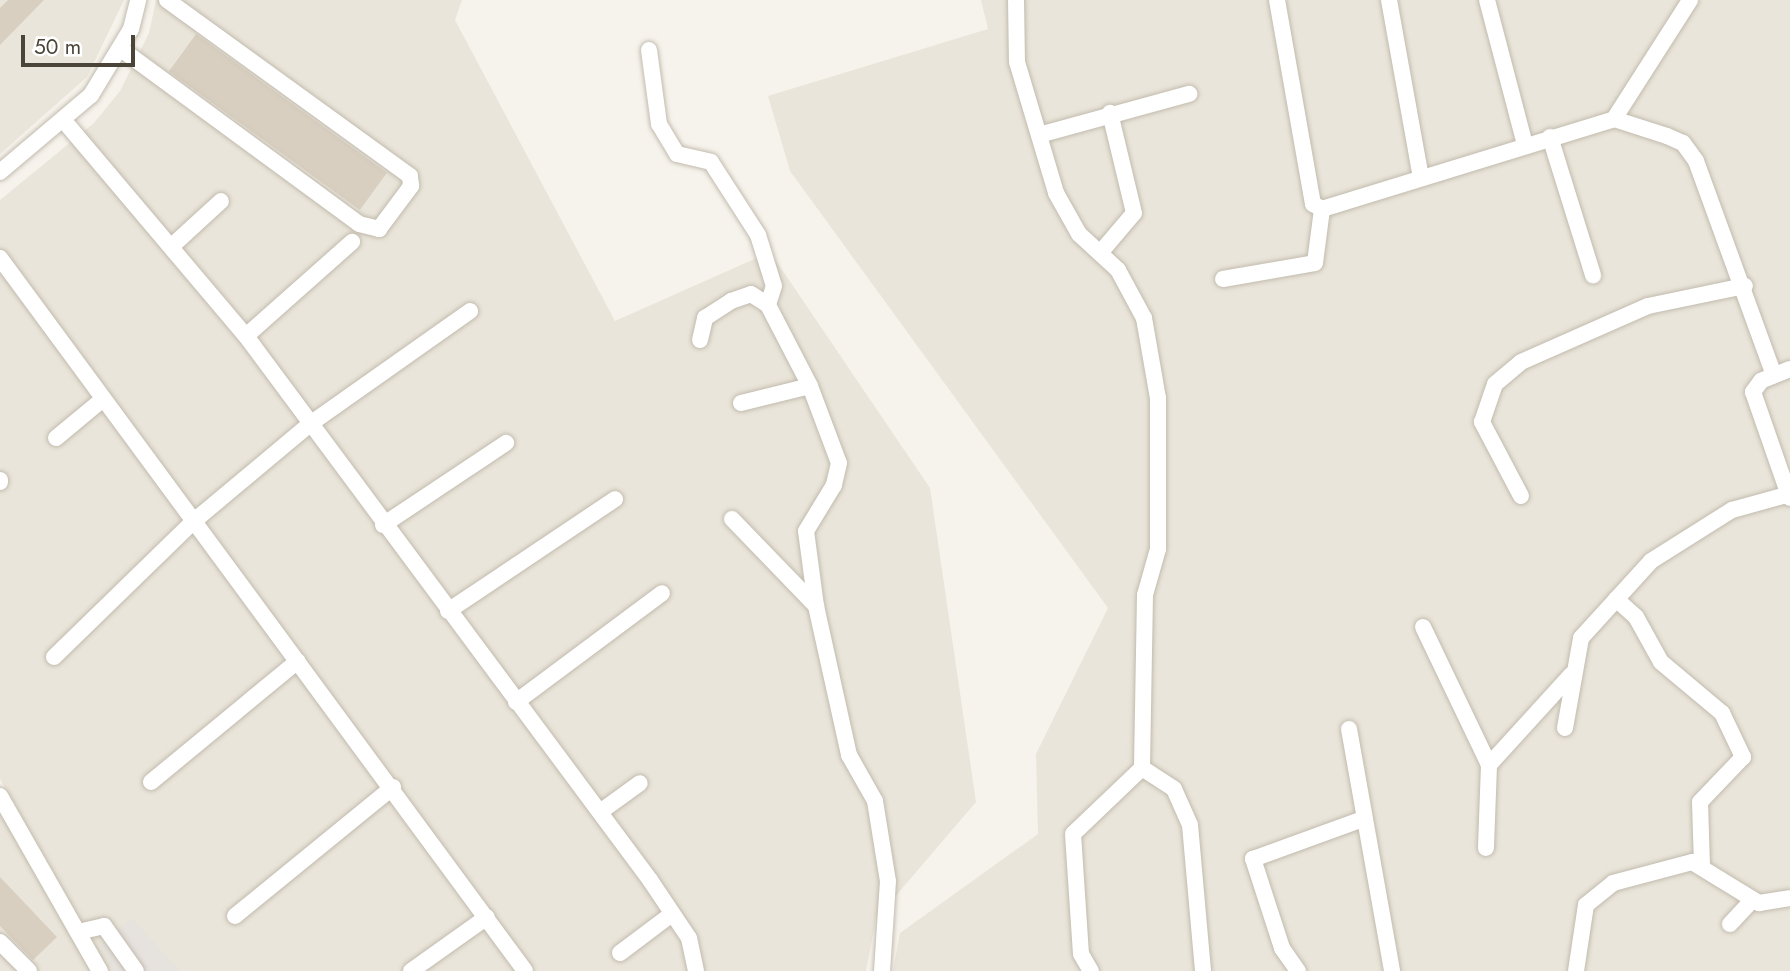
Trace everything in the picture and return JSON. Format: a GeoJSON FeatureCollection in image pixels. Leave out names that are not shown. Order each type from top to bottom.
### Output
{"type":"FeatureCollection","features":[{"type":"Feature","properties":{"kind":"street"},"geometry":{"type":"LineString","coordinates":[[0,172],[65,122],[121,49],[138,0]]}},
{"type":"Feature","properties":{"kind":"street"},"geometry":{"type":"LineString","coordinates":[[121,49],[359,225],[379,229],[411,186],[410,176],[167,0]]}},
{"type":"Feature","properties":{"kind":"street"},"geometry":{"type":"LineString","coordinates":[[1016,0],[1017,62],[1056,193],[1079,234],[1118,270],[1144,318],[1158,398],[1158,549],[1145,595],[1142,768],[1073,834],[1081,954],[1091,971]]}},
{"type":"Feature","properties":{"kind":"street"},"geometry":{"type":"LineString","coordinates":[[1223,279],[1315,263],[1322,209],[1307,189],[1277,0]]}},
{"type":"Feature","properties":{"kind":"street"},"geometry":{"type":"LineString","coordinates":[[1390,0],[1421,178]]}},
{"type":"Feature","properties":{"kind":"street"},"geometry":{"type":"LineString","coordinates":[[1487,0],[1525,145]]}},
{"type":"Feature","properties":{"kind":"street"},"geometry":{"type":"LineString","coordinates":[[1614,119],[1690,0]]}},
{"type":"Feature","properties":{"kind":"street"},"geometry":{"type":"LineString","coordinates":[[649,50],[659,124],[677,154],[711,162],[758,235],[774,286],[768,305]]}},
{"type":"Feature","properties":{"kind":"street"},"geometry":{"type":"LineString","coordinates":[[1039,135],[1189,93]]}},
{"type":"Feature","properties":{"kind":"street"},"geometry":{"type":"LineString","coordinates":[[1100,253],[1134,213],[1110,113]]}},
{"type":"Feature","properties":{"kind":"street"},"geometry":{"type":"LineString","coordinates":[[1322,209],[1614,119],[1684,143],[1745,286],[1774,375]]}},
{"type":"Feature","properties":{"kind":"street"},"geometry":{"type":"LineString","coordinates":[[65,122],[173,245],[246,336],[383,525],[600,812],[689,938],[696,971]]}},
{"type":"Feature","properties":{"kind":"street"},"geometry":{"type":"LineString","coordinates":[[1550,137],[1593,275]]}},
{"type":"Feature","properties":{"kind":"street"},"geometry":{"type":"LineString","coordinates":[[173,245],[221,201]]}},
{"type":"Feature","properties":{"kind":"street"},"geometry":{"type":"LineString","coordinates":[[246,336],[352,242]]}},
{"type":"Feature","properties":{"kind":"street"},"geometry":{"type":"LineString","coordinates":[[0,258],[393,787],[525,971]]}},
{"type":"Feature","properties":{"kind":"street"},"geometry":{"type":"LineString","coordinates":[[1521,496],[1482,422],[1495,384],[1521,362],[1648,306],[1745,286]]}},
{"type":"Feature","properties":{"kind":"street"},"geometry":{"type":"LineString","coordinates":[[700,340],[705,318],[731,301],[751,294],[768,305],[810,386],[839,463],[834,485],[806,531],[816,607],[849,755],[875,801],[888,881],[882,971]]}},
{"type":"Feature","properties":{"kind":"street"},"geometry":{"type":"LineString","coordinates":[[54,657],[194,521],[310,424],[470,311]]}},
{"type":"Feature","properties":{"kind":"street"},"geometry":{"type":"LineString","coordinates":[[1565,728],[1571,675],[1581,638],[1616,599],[1691,531],[1732,510],[1789,495],[1754,401],[1756,387],[1774,375],[1790,369]]}},
{"type":"Feature","properties":{"kind":"street"},"geometry":{"type":"LineString","coordinates":[[741,403],[810,386]]}},
{"type":"Feature","properties":{"kind":"street"},"geometry":{"type":"LineString","coordinates":[[57,438],[103,399]]}},
{"type":"Feature","properties":{"kind":"street"},"geometry":{"type":"LineString","coordinates":[[383,525],[506,443]]}},
{"type":"Feature","properties":{"kind":"street"},"geometry":{"type":"LineString","coordinates":[[448,611],[615,499]]}},
{"type":"Feature","properties":{"kind":"street"},"geometry":{"type":"LineString","coordinates":[[732,519],[816,607]]}},
{"type":"Feature","properties":{"kind":"street"},"geometry":{"type":"LineString","coordinates":[[516,702],[662,593]]}},
{"type":"Feature","properties":{"kind":"street"},"geometry":{"type":"LineString","coordinates":[[1616,599],[1636,617],[1661,662],[1722,713],[1743,757],[1700,802],[1702,866]]}},
{"type":"Feature","properties":{"kind":"street"},"geometry":{"type":"LineString","coordinates":[[1423,627],[1489,765],[1486,848]]}},
{"type":"Feature","properties":{"kind":"street"},"geometry":{"type":"LineString","coordinates":[[150,782],[298,661]]}},
{"type":"Feature","properties":{"kind":"street"},"geometry":{"type":"LineString","coordinates":[[1489,765],[1571,675]]}},
{"type":"Feature","properties":{"kind":"street"},"geometry":{"type":"LineString","coordinates":[[1349,729],[1363,820],[1392,971]]}},
{"type":"Feature","properties":{"kind":"street"},"geometry":{"type":"LineString","coordinates":[[1142,768],[1174,789],[1190,825],[1203,971]]}},
{"type":"Feature","properties":{"kind":"street"},"geometry":{"type":"LineString","coordinates":[[600,812],[640,783]]}},
{"type":"Feature","properties":{"kind":"street"},"geometry":{"type":"LineString","coordinates":[[235,916],[393,787]]}},
{"type":"Feature","properties":{"kind":"street"},"geometry":{"type":"LineString","coordinates":[[0,796],[100,971]]}},
{"type":"Feature","properties":{"kind":"street"},"geometry":{"type":"LineString","coordinates":[[1298,971],[1282,948],[1253,859],[1363,820]]}},
{"type":"Feature","properties":{"kind":"street"},"geometry":{"type":"LineString","coordinates":[[1576,971],[1586,905],[1598,889],[1678,862],[1702,866],[1752,900],[1790,898]]}},
{"type":"Feature","properties":{"kind":"street"},"geometry":{"type":"LineString","coordinates":[[1730,924],[1752,900]]}},
{"type":"Feature","properties":{"kind":"street"},"geometry":{"type":"LineString","coordinates":[[620,953],[672,914]]}},
{"type":"Feature","properties":{"kind":"street"},"geometry":{"type":"LineString","coordinates":[[411,971],[487,917]]}},
{"type":"Feature","properties":{"kind":"street"},"geometry":{"type":"LineString","coordinates":[[78,932],[104,926],[136,971]]}},
{"type":"Feature","properties":{"kind":"street"},"geometry":{"type":"LineString","coordinates":[[0,942],[29,971]]}},
{"type":"Feature","properties":{"kind":"shaded area"},"geometry":{"type":"Polygon","coordinates":[[[0,0],[124,0],[87,77],[0,154],[0,0]]]}},
{"type":"Feature","properties":{"kind":"shaded area"},"geometry":{"type":"Polygon","coordinates":[[[156,0],[462,0],[455,20],[615,321],[770,252],[930,488],[976,802],[876,919],[866,971],[109,971],[0,779],[0,200],[94,123],[120,91],[149,33],[156,0]]]}},
{"type":"Feature","properties":{"kind":"shaded area"},"geometry":{"type":"Polygon","coordinates":[[[981,0],[1790,0],[1790,971],[893,971],[900,933],[1038,834],[1036,754],[1108,608],[790,171],[768,96],[988,29],[981,0]]]}},
{"type":"Feature","properties":{"kind":"shaded area"},"geometry":{"type":"Polygon","coordinates":[[[0,808],[93,971],[0,971],[0,808]]]}},
{"type":"Feature","properties":{"kind":"shaded area"},"geometry":{"type":"Polygon","coordinates":[[[132,918],[180,971],[114,971],[100,945],[132,918]]]}},
{"type":"Feature","properties":{"kind":"building"},"geometry":{"type":"Polygon","coordinates":[[[8,0],[44,0],[0,45],[0,8],[8,0]]]}},
{"type":"Feature","properties":{"kind":"building"},"geometry":{"type":"Polygon","coordinates":[[[196,34],[387,173],[360,210],[169,71],[196,34]]]}},
{"type":"Feature","properties":{"kind":"building"},"geometry":{"type":"Polygon","coordinates":[[[0,877],[57,937],[33,960],[0,926],[0,877]]]}}]}
